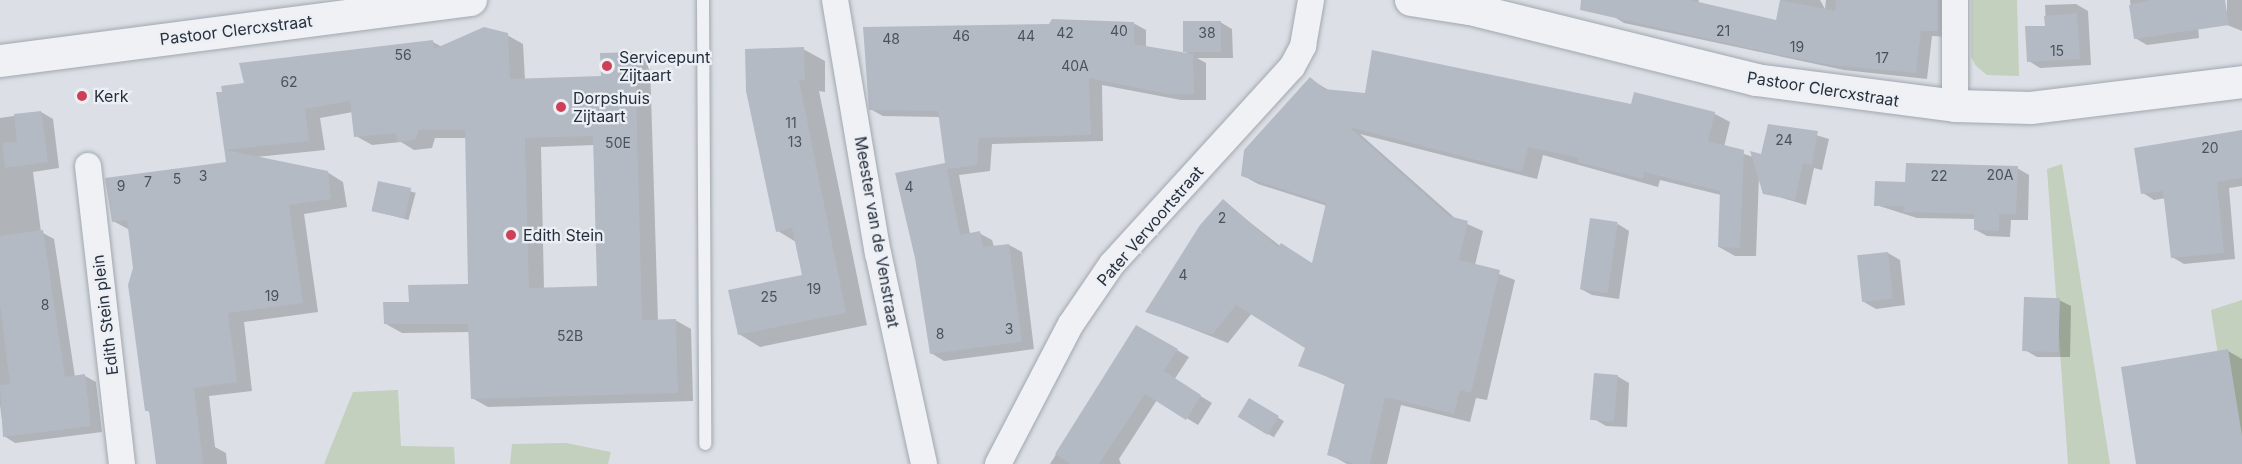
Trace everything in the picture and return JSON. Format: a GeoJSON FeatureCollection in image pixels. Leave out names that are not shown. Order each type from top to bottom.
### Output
{"type":"FeatureCollection","features":[{"type":"Feature","properties":{"kind":"street","name":"Pastoor Clercxstraat"},"geometry":{"type":"LineString","coordinates":[[0,61],[433,2],[471,0]]}},
{"type":"Feature","properties":{"kind":"street","name":"Meester van de Venstraat"},"geometry":{"type":"LineString","coordinates":[[835,0],[878,254],[924,464]]}},
{"type":"Feature","properties":{"kind":"street","name":"Pater Vervoortstraat"},"geometry":{"type":"LineString","coordinates":[[998,464],[1071,324],[1112,264],[1292,67],[1303,46],[1311,0]]}},
{"type":"Feature","properties":{"kind":"street","name":"Pastoor Clercxstraat"},"geometry":{"type":"LineString","coordinates":[[1411,0],[1470,9],[1756,80],[1955,106],[2031,108],[2242,82]]}},
{"type":"Feature","properties":{"kind":"street"},"geometry":{"type":"LineString","coordinates":[[1955,0],[1955,106]]}},
{"type":"Feature","properties":{"kind":"street","name":"Edith Stein plein"},"geometry":{"type":"LineString","coordinates":[[88,166],[122,464]]}},
{"type":"Feature","properties":{"kind":"lane"},"geometry":{"type":"LineString","coordinates":[[703,0],[705,444]]}},
{"type":"Feature","properties":{"kind":"green space"},"geometry":{"type":"Polygon","coordinates":[[[1971,0],[2017,0],[2019,76],[1987,75],[1976,66],[1971,57],[1971,0]]]}},
{"type":"Feature","properties":{"kind":"green space"},"geometry":{"type":"Polygon","coordinates":[[[2062,164],[2110,464],[2068,464],[2047,169],[2062,164]]]}},
{"type":"Feature","properties":{"kind":"green space"},"geometry":{"type":"Polygon","coordinates":[[[2242,300],[2242,464],[2235,464],[2211,310],[2242,300]]]}},
{"type":"Feature","properties":{"kind":"green space"},"geometry":{"type":"Polygon","coordinates":[[[398,390],[401,446],[454,447],[455,464],[324,464],[353,392],[398,390]]]}},
{"type":"Feature","properties":{"kind":"green space"},"geometry":{"type":"Polygon","coordinates":[[[566,443],[611,452],[608,464],[510,464],[512,444],[566,443]]]}},
{"type":"Feature","properties":{"kind":"building"},"geometry":{"type":"Polygon","coordinates":[[[1581,0],[1690,0],[1776,20],[1780,0],[1835,11],[1836,0],[1938,0],[1938,31],[1921,31],[1916,73],[1831,65],[1775,54],[1580,10],[1581,0]]]}},
{"type":"Feature","properties":{"kind":"building"},"geometry":{"type":"Polygon","coordinates":[[[2150,0],[2225,0],[2229,25],[2134,39],[2129,5],[2150,0]]]}},
{"type":"Feature","properties":{"kind":"building"},"geometry":{"type":"Polygon","coordinates":[[[2077,13],[2080,59],[2027,62],[2025,26],[2045,26],[2044,16],[2077,13]]]}},
{"type":"Feature","properties":{"kind":"building"},"geometry":{"type":"Polygon","coordinates":[[[1052,19],[1134,22],[1134,44],[1193,54],[1194,94],[1167,94],[1089,78],[1091,135],[979,138],[977,165],[947,169],[960,235],[980,231],[983,247],[1009,244],[1022,342],[930,354],[915,258],[895,173],[945,163],[938,111],[869,110],[863,27],[1049,24],[1052,19]]]}},
{"type":"Feature","properties":{"kind":"building"},"geometry":{"type":"Polygon","coordinates":[[[1183,21],[1221,21],[1221,52],[1183,52],[1183,21]]]}},
{"type":"Feature","properties":{"kind":"building"},"geometry":{"type":"Polygon","coordinates":[[[484,27],[508,33],[510,79],[601,76],[600,53],[635,52],[642,320],[676,319],[678,393],[471,399],[468,324],[384,324],[383,302],[409,302],[408,285],[468,284],[465,130],[419,130],[415,140],[397,142],[396,133],[354,137],[350,101],[305,109],[309,141],[226,150],[328,171],[331,199],[289,205],[303,303],[228,313],[237,382],[194,388],[203,464],[156,464],[149,411],[145,411],[128,285],[133,268],[127,220],[112,222],[105,178],[226,162],[216,92],[222,92],[221,86],[244,83],[239,63],[433,40],[434,49],[484,27]],[[593,136],[525,138],[529,288],[597,286],[593,136]]]}},
{"type":"Feature","properties":{"kind":"building"},"geometry":{"type":"Polygon","coordinates":[[[804,47],[805,80],[799,80],[846,313],[738,335],[728,290],[802,275],[792,228],[776,232],[746,91],[745,49],[804,47]]]}},
{"type":"Feature","properties":{"kind":"building"},"geometry":{"type":"Polygon","coordinates":[[[1372,50],[1631,104],[1634,92],[1715,112],[1708,141],[1744,150],[1740,248],[1718,247],[1720,191],[1644,172],[1643,179],[1578,162],[1579,158],[1528,147],[1522,172],[1349,127],[1449,216],[1468,221],[1459,260],[1500,270],[1471,393],[1460,390],[1454,414],[1385,397],[1370,464],[1355,464],[1327,455],[1345,383],[1298,366],[1305,348],[1236,305],[1212,335],[1145,312],[1200,225],[1223,199],[1278,247],[1281,243],[1312,263],[1326,203],[1241,176],[1244,150],[1310,77],[1324,89],[1365,93],[1372,50]]]}},
{"type":"Feature","properties":{"kind":"building"},"geometry":{"type":"Polygon","coordinates":[[[41,111],[48,162],[5,168],[2,143],[17,141],[14,114],[41,111]]]}},
{"type":"Feature","properties":{"kind":"building"},"geometry":{"type":"Polygon","coordinates":[[[1768,124],[1818,131],[1812,165],[1803,163],[1795,200],[1763,194],[1750,151],[1761,154],[1768,124]]]}},
{"type":"Feature","properties":{"kind":"building"},"geometry":{"type":"Polygon","coordinates":[[[2242,130],[2242,178],[2217,182],[2224,253],[2171,258],[2163,191],[2141,194],[2134,148],[2242,130]]]}},
{"type":"Feature","properties":{"kind":"building"},"geometry":{"type":"Polygon","coordinates":[[[1906,163],[2018,166],[2016,214],[1999,214],[1999,231],[1974,230],[1974,214],[1903,212],[1904,206],[1874,206],[1875,181],[1905,182],[1906,163]]]}},
{"type":"Feature","properties":{"kind":"building"},"geometry":{"type":"Polygon","coordinates":[[[378,181],[411,188],[405,218],[372,211],[378,181]]]}},
{"type":"Feature","properties":{"kind":"building"},"geometry":{"type":"Polygon","coordinates":[[[1590,218],[1618,222],[1608,293],[1580,289],[1590,218]]]}},
{"type":"Feature","properties":{"kind":"building"},"geometry":{"type":"Polygon","coordinates":[[[43,230],[65,377],[85,374],[91,426],[3,437],[0,385],[10,384],[0,304],[0,236],[43,230]]]}},
{"type":"Feature","properties":{"kind":"building"},"geometry":{"type":"Polygon","coordinates":[[[1888,252],[1893,299],[1862,302],[1857,255],[1888,252]]]}},
{"type":"Feature","properties":{"kind":"building"},"geometry":{"type":"Polygon","coordinates":[[[2024,297],[2060,298],[2058,352],[2022,351],[2024,297]]]}},
{"type":"Feature","properties":{"kind":"building"},"geometry":{"type":"Polygon","coordinates":[[[1136,325],[1178,349],[1164,371],[1201,395],[1186,420],[1145,394],[1099,464],[1070,464],[1055,454],[1136,325]]]}},
{"type":"Feature","properties":{"kind":"building"},"geometry":{"type":"Polygon","coordinates":[[[2228,349],[2242,436],[2242,464],[2136,464],[2121,367],[2228,349]]]}},
{"type":"Feature","properties":{"kind":"building"},"geometry":{"type":"Polygon","coordinates":[[[1594,373],[1618,375],[1614,422],[1590,420],[1594,373]]]}},
{"type":"Feature","properties":{"kind":"building"},"geometry":{"type":"Polygon","coordinates":[[[1249,398],[1279,416],[1268,435],[1238,417],[1249,398]]]}},
{"type":"Feature","properties":{"kind":"place","name":"Servicepunt Zijtaart"},"geometry":{"type":"Point","coordinates":[607,66]}},
{"type":"Feature","properties":{"kind":"place","name":"Kerk"},"geometry":{"type":"Point","coordinates":[82,96]}},
{"type":"Feature","properties":{"kind":"place","name":"Dorpshuis Zijtaart"},"geometry":{"type":"Point","coordinates":[561,107]}},
{"type":"Feature","properties":{"kind":"place","name":"Edith Stein"},"geometry":{"type":"Point","coordinates":[511,235]}}]}
